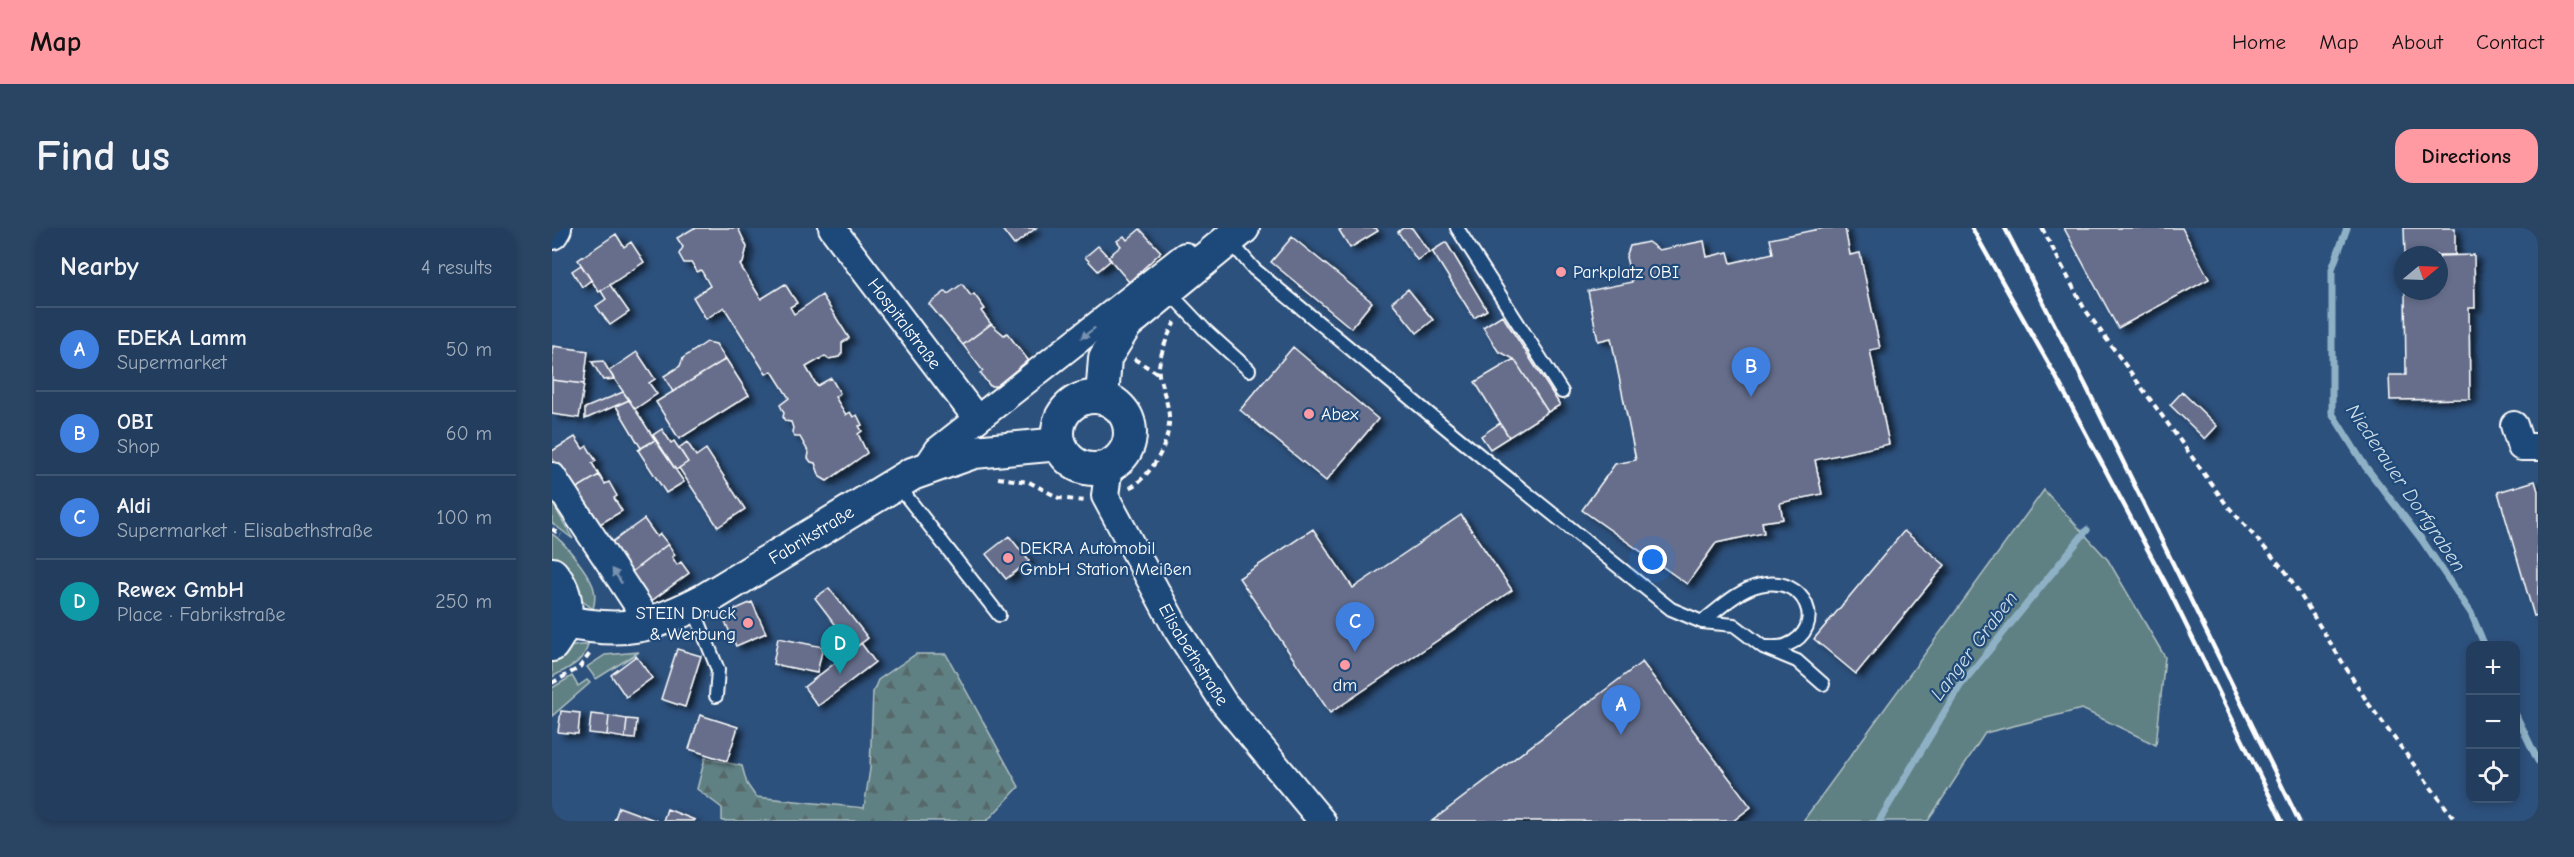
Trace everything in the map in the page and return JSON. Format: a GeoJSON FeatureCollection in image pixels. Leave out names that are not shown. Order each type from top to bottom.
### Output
{"type":"FeatureCollection","features":[{"type":"Feature","properties":{"kind":"street"},"geometry":{"type":"LineString","coordinates":[[552,233],[555,228]]}},
{"type":"Feature","properties":{"kind":"street","name":"Hospitalstraße"},"geometry":{"type":"LineString","coordinates":[[832,228],[977,419]]}},
{"type":"Feature","properties":{"kind":"street"},"geometry":{"type":"LineString","coordinates":[[926,468],[938,450],[1186,256],[1237,233]]}},
{"type":"Feature","properties":{"kind":"street"},"geometry":{"type":"LineString","coordinates":[[1102,398],[1105,358],[1114,340],[1126,324],[1175,299],[1237,233]]}},
{"type":"Feature","properties":{"kind":"street"},"geometry":{"type":"LineString","coordinates":[[1102,398],[1114,403],[1123,412],[1130,435],[1122,457],[1109,466],[1098,469],[1086,468],[1074,464],[1065,455],[1058,433],[1061,419],[1067,410],[1085,399],[1102,398]]}},
{"type":"Feature","properties":{"kind":"street"},"geometry":{"type":"LineString","coordinates":[[2514,425],[2521,447],[2538,447]]}},
{"type":"Feature","properties":{"kind":"street","name":"Fabrikstraße"},"geometry":{"type":"LineString","coordinates":[[559,634],[596,628],[627,628],[650,624],[674,616],[895,482],[926,468],[974,452],[1060,444]]}},
{"type":"Feature","properties":{"kind":"street"},"geometry":{"type":"LineString","coordinates":[[1105,496],[1109,466]]}},
{"type":"Feature","properties":{"kind":"street"},"geometry":{"type":"LineString","coordinates":[[552,476],[650,624]]}},
{"type":"Feature","properties":{"kind":"street","name":"Elisabethstraße"},"geometry":{"type":"LineString","coordinates":[[1105,496],[1176,628],[1224,703],[1323,821]]}},
{"type":"Feature","properties":{"kind":"street"},"geometry":{"type":"LineString","coordinates":[[552,574],[564,592],[566,603],[559,634]]}},
{"type":"Feature","properties":{"kind":"lane"},"geometry":{"type":"LineString","coordinates":[[1457,228],[1562,392]]}},
{"type":"Feature","properties":{"kind":"lane"},"geometry":{"type":"LineString","coordinates":[[1237,233],[1254,269],[1457,437],[1671,609],[1702,622],[1734,625],[1763,647],[1797,661],[1823,684]]}},
{"type":"Feature","properties":{"kind":"lane"},"geometry":{"type":"LineString","coordinates":[[1175,299],[1249,370]]}},
{"type":"Feature","properties":{"kind":"lane"},"geometry":{"type":"LineString","coordinates":[[895,482],[999,615]]}},
{"type":"Feature","properties":{"kind":"lane"},"geometry":{"type":"LineString","coordinates":[[1702,622],[1738,594],[1759,585],[1777,583],[1794,589],[1805,599],[1810,613],[1803,633],[1786,645],[1763,647]]}},
{"type":"Feature","properties":{"kind":"lane"},"geometry":{"type":"LineString","coordinates":[[693,606],[718,670],[716,696]]}},
{"type":"Feature","properties":{"kind":"path"},"geometry":{"type":"LineString","coordinates":[[2042,228],[2084,308],[2226,504],[2286,572],[2368,703],[2456,821]]}},
{"type":"Feature","properties":{"kind":"path"},"geometry":{"type":"LineString","coordinates":[[992,477],[1029,482],[1059,498],[1089,501],[1132,487],[1150,469],[1164,445],[1169,419],[1166,393],[1159,374],[1175,299]]}},
{"type":"Feature","properties":{"kind":"path"},"geometry":{"type":"LineString","coordinates":[[552,683],[579,668],[592,650]]}},
{"type":"Feature","properties":{"kind":"green space"},"geometry":{"type":"Polygon","coordinates":[[[2044,490],[2108,560],[2165,657],[2156,745],[2082,709],[1985,733],[1928,821],[1803,821],[2044,490]]]}},
{"type":"Feature","properties":{"kind":"green space"},"geometry":{"type":"Polygon","coordinates":[[[552,502],[573,539],[552,523],[552,502]]]}},
{"type":"Feature","properties":{"kind":"green space"},"geometry":{"type":"Polygon","coordinates":[[[552,534],[569,550],[590,580],[595,595],[593,609],[577,597],[552,560],[552,534]]]}},
{"type":"Feature","properties":{"kind":"green space"},"geometry":{"type":"Polygon","coordinates":[[[588,645],[583,656],[552,677],[552,658],[569,647],[588,645]]]}},
{"type":"Feature","properties":{"kind":"green space"},"geometry":{"type":"Polygon","coordinates":[[[639,652],[596,679],[587,667],[605,655],[639,652]]]}},
{"type":"Feature","properties":{"kind":"green space"},"geometry":{"type":"Polygon","coordinates":[[[916,654],[946,654],[1019,787],[987,821],[722,821],[722,808],[697,789],[705,758],[742,766],[747,784],[756,797],[864,808],[870,769],[873,692],[878,680],[916,654]]]}},
{"type":"Feature","properties":{"kind":"green space"},"geometry":{"type":"Polygon","coordinates":[[[572,676],[578,686],[587,680],[590,683],[552,716],[552,688],[572,676]]]}},
{"type":"Feature","properties":{"kind":"building"},"geometry":{"type":"Polygon","coordinates":[[[694,228],[738,228],[747,247],[743,263],[740,265],[761,299],[785,284],[797,303],[790,307],[794,314],[822,295],[849,338],[842,343],[842,353],[839,357],[828,359],[825,356],[806,367],[817,386],[831,378],[840,393],[835,397],[846,415],[850,412],[853,417],[857,415],[862,425],[859,426],[862,431],[858,434],[867,453],[827,481],[820,477],[815,463],[808,458],[809,453],[800,437],[795,437],[791,422],[785,421],[783,417],[784,413],[780,405],[789,398],[772,371],[766,374],[724,307],[706,319],[693,297],[710,286],[701,270],[697,272],[692,263],[684,263],[679,254],[683,247],[677,238],[694,228]]]}},
{"type":"Feature","properties":{"kind":"building"},"geometry":{"type":"Polygon","coordinates":[[[1001,228],[1036,228],[1014,245],[1001,228]]]}},
{"type":"Feature","properties":{"kind":"building"},"geometry":{"type":"Polygon","coordinates":[[[1376,228],[1378,231],[1350,248],[1339,230],[1376,228]]]}},
{"type":"Feature","properties":{"kind":"building"},"geometry":{"type":"Polygon","coordinates":[[[1403,228],[1412,228],[1429,252],[1417,260],[1398,232],[1403,228]]]}},
{"type":"Feature","properties":{"kind":"building"},"geometry":{"type":"Polygon","coordinates":[[[1824,228],[1845,228],[1850,255],[1860,253],[1880,348],[1870,350],[1889,444],[1815,460],[1822,494],[1780,503],[1783,519],[1762,522],[1764,533],[1716,543],[1687,584],[1582,510],[1615,464],[1636,460],[1611,338],[1598,341],[1588,291],[1632,282],[1626,257],[1630,246],[1648,242],[1659,250],[1704,241],[1707,257],[1728,252],[1731,263],[1773,253],[1770,239],[1824,228]]]}},
{"type":"Feature","properties":{"kind":"building"},"geometry":{"type":"Polygon","coordinates":[[[2064,228],[2182,228],[2209,279],[2118,328],[2064,228]]]}},
{"type":"Feature","properties":{"kind":"building"},"geometry":{"type":"Polygon","coordinates":[[[2404,228],[2455,228],[2455,255],[2448,255],[2448,246],[2405,246],[2404,228]]]}},
{"type":"Feature","properties":{"kind":"building"},"geometry":{"type":"Polygon","coordinates":[[[1140,229],[1161,252],[1129,282],[1108,257],[1121,246],[1117,241],[1124,236],[1127,240],[1140,229]]]}},
{"type":"Feature","properties":{"kind":"building"},"geometry":{"type":"Polygon","coordinates":[[[616,234],[624,247],[631,242],[644,262],[599,292],[578,260],[616,234]]]}},
{"type":"Feature","properties":{"kind":"building"},"geometry":{"type":"Polygon","coordinates":[[[1292,237],[1372,302],[1351,328],[1271,262],[1292,237]]]}},
{"type":"Feature","properties":{"kind":"building"},"geometry":{"type":"Polygon","coordinates":[[[1446,242],[1487,310],[1474,318],[1432,251],[1446,242]]]}},
{"type":"Feature","properties":{"kind":"building"},"geometry":{"type":"Polygon","coordinates":[[[1098,246],[1111,260],[1098,271],[1085,257],[1098,246]]]}},
{"type":"Feature","properties":{"kind":"building"},"geometry":{"type":"Polygon","coordinates":[[[2474,255],[2475,308],[2469,308],[2470,399],[2390,400],[2389,375],[2406,375],[2405,300],[2448,300],[2448,256],[2474,255]]]}},
{"type":"Feature","properties":{"kind":"building"},"geometry":{"type":"Polygon","coordinates":[[[581,265],[591,280],[582,287],[572,271],[581,265]]]}},
{"type":"Feature","properties":{"kind":"building"},"geometry":{"type":"Polygon","coordinates":[[[962,284],[971,296],[974,294],[985,309],[981,311],[991,324],[963,345],[929,304],[946,291],[948,294],[962,284]]]}},
{"type":"Feature","properties":{"kind":"building"},"geometry":{"type":"Polygon","coordinates":[[[610,285],[629,312],[610,325],[596,306],[606,299],[601,291],[610,285]]]}},
{"type":"Feature","properties":{"kind":"building"},"geometry":{"type":"Polygon","coordinates":[[[1408,289],[1433,320],[1417,333],[1392,302],[1408,289]]]}},
{"type":"Feature","properties":{"kind":"building"},"geometry":{"type":"Polygon","coordinates":[[[1502,315],[1560,405],[1548,412],[1514,359],[1498,351],[1483,327],[1502,315]]]}},
{"type":"Feature","properties":{"kind":"building"},"geometry":{"type":"Polygon","coordinates":[[[991,324],[1004,335],[1007,333],[1028,360],[997,386],[990,386],[980,373],[983,371],[963,345],[991,324]]]}},
{"type":"Feature","properties":{"kind":"building"},"geometry":{"type":"Polygon","coordinates":[[[707,342],[716,344],[726,359],[673,392],[664,376],[680,366],[683,358],[707,342]]]}},
{"type":"Feature","properties":{"kind":"building"},"geometry":{"type":"Polygon","coordinates":[[[553,346],[588,351],[584,384],[552,380],[553,346]]]}},
{"type":"Feature","properties":{"kind":"building","name":"Abex"},"geometry":{"type":"Polygon","coordinates":[[[1293,347],[1378,419],[1326,481],[1240,410],[1293,347]]]}},
{"type":"Feature","properties":{"kind":"building"},"geometry":{"type":"Polygon","coordinates":[[[637,352],[655,379],[649,383],[657,394],[635,409],[609,371],[637,352]]]}},
{"type":"Feature","properties":{"kind":"building"},"geometry":{"type":"Polygon","coordinates":[[[726,359],[749,395],[679,439],[656,402],[726,359]]]}},
{"type":"Feature","properties":{"kind":"building"},"geometry":{"type":"Polygon","coordinates":[[[1514,359],[1548,412],[1509,437],[1475,382],[1514,359]]]}},
{"type":"Feature","properties":{"kind":"building"},"geometry":{"type":"Polygon","coordinates":[[[603,361],[614,379],[603,380],[592,362],[603,361]]]}},
{"type":"Feature","properties":{"kind":"building"},"geometry":{"type":"Polygon","coordinates":[[[552,380],[584,384],[579,418],[552,414],[552,380]]]}},
{"type":"Feature","properties":{"kind":"building"},"geometry":{"type":"Polygon","coordinates":[[[623,392],[629,400],[585,419],[585,408],[623,392]]]}},
{"type":"Feature","properties":{"kind":"building"},"geometry":{"type":"Polygon","coordinates":[[[2182,392],[2217,426],[2205,439],[2170,405],[2182,392]]]}},
{"type":"Feature","properties":{"kind":"building"},"geometry":{"type":"Polygon","coordinates":[[[629,400],[655,440],[641,448],[616,406],[629,400]]]}},
{"type":"Feature","properties":{"kind":"building"},"geometry":{"type":"Polygon","coordinates":[[[1500,423],[1509,437],[1490,449],[1481,436],[1500,423]]]}},
{"type":"Feature","properties":{"kind":"building"},"geometry":{"type":"Polygon","coordinates":[[[662,429],[671,443],[674,441],[688,462],[676,470],[653,435],[662,429]]]}},
{"type":"Feature","properties":{"kind":"building"},"geometry":{"type":"Polygon","coordinates":[[[575,437],[583,449],[587,446],[596,461],[592,463],[599,475],[572,491],[552,458],[552,451],[575,437]]]}},
{"type":"Feature","properties":{"kind":"building"},"geometry":{"type":"Polygon","coordinates":[[[655,440],[684,482],[666,493],[638,450],[655,440]]]}},
{"type":"Feature","properties":{"kind":"building"},"geometry":{"type":"Polygon","coordinates":[[[687,442],[696,456],[706,449],[745,509],[718,527],[679,468],[688,462],[679,448],[687,442]]]}},
{"type":"Feature","properties":{"kind":"building"},"geometry":{"type":"Polygon","coordinates":[[[599,475],[605,484],[609,482],[617,496],[614,498],[622,511],[595,527],[572,491],[599,475]]]}},
{"type":"Feature","properties":{"kind":"building"},"geometry":{"type":"Polygon","coordinates":[[[2535,481],[2538,491],[2538,615],[2534,616],[2498,492],[2535,481]]]}},
{"type":"Feature","properties":{"kind":"building"},"geometry":{"type":"Polygon","coordinates":[[[1461,515],[1512,590],[1330,713],[1239,578],[1313,529],[1353,588],[1461,515]]]}},
{"type":"Feature","properties":{"kind":"building"},"geometry":{"type":"Polygon","coordinates":[[[644,519],[657,537],[660,534],[668,544],[629,574],[608,545],[644,519]]]}},
{"type":"Feature","properties":{"kind":"building"},"geometry":{"type":"Polygon","coordinates":[[[1904,531],[1945,565],[1856,674],[1814,639],[1904,531]]]}},
{"type":"Feature","properties":{"kind":"building","name":"DEKRA Automobil GmbH Station Meißen"},"geometry":{"type":"Polygon","coordinates":[[[1009,536],[1029,561],[1006,579],[986,554],[1009,536]]]}},
{"type":"Feature","properties":{"kind":"building"},"geometry":{"type":"Polygon","coordinates":[[[668,544],[675,555],[672,557],[677,565],[681,562],[689,573],[650,602],[629,574],[668,544]]]}},
{"type":"Feature","properties":{"kind":"building"},"geometry":{"type":"Polygon","coordinates":[[[829,588],[868,638],[854,649],[815,598],[829,588]]]}},
{"type":"Feature","properties":{"kind":"building"},"geometry":{"type":"Polygon","coordinates":[[[752,602],[766,633],[736,646],[722,615],[752,602]]]}},
{"type":"Feature","properties":{"kind":"building"},"geometry":{"type":"Polygon","coordinates":[[[778,638],[823,647],[817,673],[773,664],[778,638]]]}},
{"type":"Feature","properties":{"kind":"building"},"geometry":{"type":"Polygon","coordinates":[[[861,643],[875,662],[818,706],[804,687],[861,643]]]}},
{"type":"Feature","properties":{"kind":"building"},"geometry":{"type":"Polygon","coordinates":[[[677,649],[701,656],[685,707],[661,699],[677,649]]]}},
{"type":"Feature","properties":{"kind":"building"},"geometry":{"type":"Polygon","coordinates":[[[636,656],[652,678],[626,697],[611,675],[636,656]]]}},
{"type":"Feature","properties":{"kind":"building"},"geometry":{"type":"Polygon","coordinates":[[[1642,662],[1751,807],[1733,821],[1432,821],[1642,662]]]}},
{"type":"Feature","properties":{"kind":"building"},"geometry":{"type":"Polygon","coordinates":[[[561,711],[580,713],[578,734],[558,732],[561,711]]]}},
{"type":"Feature","properties":{"kind":"building"},"geometry":{"type":"Polygon","coordinates":[[[591,714],[609,716],[607,735],[589,733],[591,714]]]}},
{"type":"Feature","properties":{"kind":"building"},"geometry":{"type":"Polygon","coordinates":[[[700,715],[738,727],[727,761],[689,749],[700,715]]]}},
{"type":"Feature","properties":{"kind":"building"},"geometry":{"type":"Polygon","coordinates":[[[609,716],[627,719],[625,738],[607,735],[609,716]]]}},
{"type":"Feature","properties":{"kind":"building"},"geometry":{"type":"Polygon","coordinates":[[[627,719],[637,720],[635,739],[625,738],[627,719]]]}},
{"type":"Feature","properties":{"kind":"building"},"geometry":{"type":"Polygon","coordinates":[[[619,807],[657,821],[614,821],[619,807]]]}},
{"type":"Feature","properties":{"kind":"building"},"geometry":{"type":"Polygon","coordinates":[[[667,809],[695,820],[663,821],[667,809]]]}},
{"type":"Feature","properties":{"kind":"waterway","name":"Niederauer Dorfgraben"},"geometry":{"type":"LineString","coordinates":[[2347,228],[2332,269],[2332,413],[2365,466],[2422,540],[2471,613],[2483,641]]}},
{"type":"Feature","properties":{"kind":"waterway","name":"Langer Graben"},"geometry":{"type":"LineString","coordinates":[[1879,821],[1960,686],[2087,530]]}},
{"type":"Feature","properties":{"kind":"waterway","name":"Niederauer Dorfgraben"},"geometry":{"type":"LineString","coordinates":[[2520,723],[2538,761]]}},
{"type":"Feature","properties":{"kind":"railway"},"geometry":{"type":"LineString","coordinates":[[1972,228],[2056,377],[2166,584],[2282,821]]}},
{"type":"Feature","properties":{"kind":"railway"},"geometry":{"type":"LineString","coordinates":[[2005,228],[2087,388],[2299,821]]}},
{"type":"Feature","properties":{"kind":"place","name":"Parkplatz OBI"},"geometry":{"type":"Point","coordinates":[1561,272]}},
{"type":"Feature","properties":{"kind":"place","name":"OBI"},"geometry":{"type":"Point","coordinates":[1751,397]}},
{"type":"Feature","properties":{"kind":"place","name":"Abex"},"geometry":{"type":"Point","coordinates":[1309,414]}},
{"type":"Feature","properties":{"kind":"place","name":"DEKRA Automobil GmbH Station Meißen"},"geometry":{"type":"Point","coordinates":[1008,558]}},
{"type":"Feature","properties":{"kind":"place","name":"STEIN Druck & Werbung"},"geometry":{"type":"Point","coordinates":[748,623]}},
{"type":"Feature","properties":{"kind":"place","name":"Aldi"},"geometry":{"type":"Point","coordinates":[1355,652]}},
{"type":"Feature","properties":{"kind":"place","name":"dm"},"geometry":{"type":"Point","coordinates":[1345,665]}},
{"type":"Feature","properties":{"kind":"place","name":"Rewex GmbH"},"geometry":{"type":"Point","coordinates":[840,674]}},
{"type":"Feature","properties":{"kind":"place","name":"EDEKA Lamm"},"geometry":{"type":"Point","coordinates":[1621,735]}}]}
